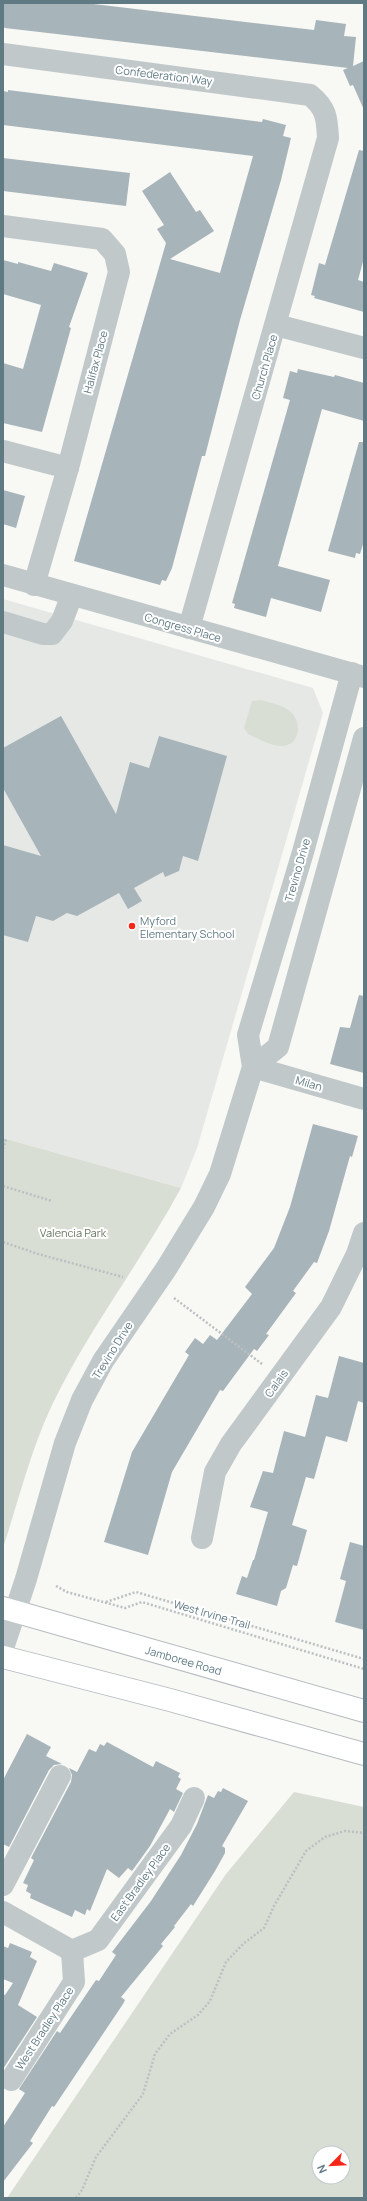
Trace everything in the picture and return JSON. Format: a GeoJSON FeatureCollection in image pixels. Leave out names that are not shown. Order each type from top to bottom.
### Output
{"type":"FeatureCollection","features":[{"type":"Feature","properties":{"kind":"main road","name":"Jamboree Road"},"geometry":{"type":"LineString","coordinates":[[9,1610],[364,1711]]}},
{"type":"Feature","properties":{"kind":"main road"},"geometry":{"type":"LineString","coordinates":[[3,1657],[170,1700],[364,1754]]}},
{"type":"Feature","properties":{"kind":"street","name":"Confederation Way"},"geometry":{"type":"LineString","coordinates":[[3,54],[295,91],[310,95],[322,105]]}},
{"type":"Feature","properties":{"kind":"street","name":"Church Place"},"geometry":{"type":"LineString","coordinates":[[189,628],[328,138],[327,121],[322,105]]}},
{"type":"Feature","properties":{"kind":"street","name":"Halifax Place"},"geometry":{"type":"LineString","coordinates":[[3,226],[102,239],[115,254],[119,272],[68,468],[34,585]]}},
{"type":"Feature","properties":{"kind":"street"},"geometry":{"type":"LineString","coordinates":[[276,325],[364,348]]}},
{"type":"Feature","properties":{"kind":"street"},"geometry":{"type":"LineString","coordinates":[[3,451],[68,468]]}},
{"type":"Feature","properties":{"kind":"street","name":"Congress Place"},"geometry":{"type":"LineString","coordinates":[[3,575],[34,585],[358,675]]}},
{"type":"Feature","properties":{"kind":"street"},"geometry":{"type":"LineString","coordinates":[[3,622],[43,634],[52,634],[62,621],[72,595]]}},
{"type":"Feature","properties":{"kind":"street","name":"Trevino Drive"},"geometry":{"type":"LineString","coordinates":[[3,1648],[9,1610],[65,1443],[82,1400],[103,1361],[166,1270],[204,1206],[220,1174],[253,1067],[248,1035],[358,675]]}},
{"type":"Feature","properties":{"kind":"street"},"geometry":{"type":"LineString","coordinates":[[253,1067],[278,1047],[364,738]]}},
{"type":"Feature","properties":{"kind":"street","name":"Milan"},"geometry":{"type":"LineString","coordinates":[[253,1067],[364,1099]]}},
{"type":"Feature","properties":{"kind":"street","name":"Calais"},"geometry":{"type":"LineString","coordinates":[[202,1538],[215,1472],[231,1444],[331,1308],[357,1254],[364,1233]]}},
{"type":"Feature","properties":{"kind":"street"},"geometry":{"type":"LineString","coordinates":[[3,1884],[60,1776]]}},
{"type":"Feature","properties":{"kind":"street","name":"East Bradley Place"},"geometry":{"type":"LineString","coordinates":[[72,1951],[98,1940],[181,1826],[194,1798]]}},
{"type":"Feature","properties":{"kind":"street"},"geometry":{"type":"LineString","coordinates":[[3,1912],[72,1951]]}},
{"type":"Feature","properties":{"kind":"street","name":"West Bradley Place"},"geometry":{"type":"LineString","coordinates":[[10,2080],[74,1982],[72,1951]]}},
{"type":"Feature","properties":{"kind":"path"},"geometry":{"type":"LineString","coordinates":[[3,1149],[6,1139]]}},
{"type":"Feature","properties":{"kind":"path"},"geometry":{"type":"LineString","coordinates":[[3,1186],[52,1200]]}},
{"type":"Feature","properties":{"kind":"path"},"geometry":{"type":"LineString","coordinates":[[3,1242],[38,1254],[122,1277]]}},
{"type":"Feature","properties":{"kind":"path"},"geometry":{"type":"LineString","coordinates":[[174,1298],[262,1364]]}},
{"type":"Feature","properties":{"kind":"path","name":"West Irvine Trail"},"geometry":{"type":"LineString","coordinates":[[56,1586],[67,1592],[124,1608],[142,1602],[364,1669]]}},
{"type":"Feature","properties":{"kind":"path"},"geometry":{"type":"LineString","coordinates":[[106,1602],[136,1592],[364,1659]]}},
{"type":"Feature","properties":{"kind":"path"},"geometry":{"type":"LineString","coordinates":[[76,2198],[82,2190],[96,2157],[143,2094],[156,2054],[170,2034],[198,2015],[210,2001],[226,1962],[243,1944],[264,1928],[274,1906],[306,1851],[325,1837],[345,1831],[364,1833]]}},
{"type":"Feature","properties":{"kind":"shaded area","name":"Myford Elementary School"},"geometry":{"type":"Polygon","coordinates":[[[3,599],[313,688],[323,713],[197,1148],[181,1188],[3,1138],[3,599]]]}},
{"type":"Feature","properties":{"kind":"green space"},"geometry":{"type":"Polygon","coordinates":[[[261,700],[281,706],[292,713],[295,717],[298,728],[298,733],[293,742],[279,746],[265,742],[248,734],[244,728],[252,701],[261,700]]]}},
{"type":"Feature","properties":{"kind":"green space","name":"Valencia Park"},"geometry":{"type":"Polygon","coordinates":[[[3,1138],[181,1188],[88,1340],[59,1391],[34,1448],[3,1548],[3,1138]]]}},
{"type":"Feature","properties":{"kind":"green space"},"geometry":{"type":"Polygon","coordinates":[[[294,1792],[364,1807],[364,2198],[7,2198],[226,1874],[294,1792]]]}},
{"type":"Feature","properties":{"kind":"building"},"geometry":{"type":"Polygon","coordinates":[[[3,3],[85,3],[314,30],[316,20],[346,24],[344,36],[356,37],[353,66],[364,61],[364,110],[353,85],[350,86],[343,70],[348,68],[5,28],[3,27],[3,3]]]}},
{"type":"Feature","properties":{"kind":"building"},"geometry":{"type":"Polygon","coordinates":[[[8,90],[262,122],[263,119],[286,125],[283,136],[291,138],[281,180],[240,320],[205,456],[202,456],[172,568],[166,581],[162,580],[160,585],[74,561],[166,243],[157,229],[164,225],[142,191],[170,172],[196,212],[200,210],[214,231],[170,259],[220,273],[253,156],[3,125],[3,91],[8,92],[8,90]]]}},
{"type":"Feature","properties":{"kind":"building"},"geometry":{"type":"Polygon","coordinates":[[[359,150],[364,151],[364,258],[358,280],[364,282],[364,312],[314,298],[315,296],[311,295],[319,263],[325,265],[359,150]]]}},
{"type":"Feature","properties":{"kind":"building"},"geometry":{"type":"Polygon","coordinates":[[[3,158],[130,173],[126,206],[3,191],[3,158]]]}},
{"type":"Feature","properties":{"kind":"building"},"geometry":{"type":"Polygon","coordinates":[[[3,260],[18,264],[18,262],[51,271],[54,263],[88,273],[69,327],[71,328],[42,432],[3,423],[3,363],[23,369],[41,305],[3,294],[3,260]]]}},
{"type":"Feature","properties":{"kind":"building"},"geometry":{"type":"Polygon","coordinates":[[[298,369],[334,377],[335,375],[364,383],[364,421],[322,409],[278,566],[330,580],[321,612],[271,598],[266,617],[234,608],[235,604],[232,603],[290,400],[283,398],[290,371],[297,373],[298,369]]]}},
{"type":"Feature","properties":{"kind":"building"},"geometry":{"type":"Polygon","coordinates":[[[359,442],[364,442],[364,541],[360,554],[356,553],[355,558],[328,551],[359,442]]]}},
{"type":"Feature","properties":{"kind":"building"},"geometry":{"type":"Polygon","coordinates":[[[3,490],[25,496],[16,528],[3,524],[3,490]]]}},
{"type":"Feature","properties":{"kind":"building"},"geometry":{"type":"Polygon","coordinates":[[[61,716],[116,814],[130,762],[149,768],[159,736],[227,756],[198,861],[183,856],[179,871],[165,877],[163,872],[134,888],[142,901],[128,909],[119,893],[77,916],[67,913],[53,921],[36,916],[28,942],[3,935],[3,845],[41,856],[3,788],[3,748],[61,716]]]}},
{"type":"Feature","properties":{"kind":"building"},"geometry":{"type":"Polygon","coordinates":[[[359,995],[364,996],[364,1073],[330,1064],[340,1027],[350,1028],[359,995]]]}},
{"type":"Feature","properties":{"kind":"building"},"geometry":{"type":"Polygon","coordinates":[[[313,1124],[358,1136],[352,1157],[350,1156],[329,1231],[317,1263],[314,1262],[293,1291],[296,1293],[266,1334],[269,1335],[257,1351],[254,1349],[223,1391],[220,1390],[172,1472],[148,1555],[104,1542],[132,1452],[189,1355],[185,1352],[195,1338],[203,1344],[210,1335],[217,1340],[252,1294],[245,1287],[274,1248],[290,1207],[313,1124]]]}},
{"type":"Feature","properties":{"kind":"building"},"geometry":{"type":"Polygon","coordinates":[[[339,1356],[364,1363],[364,1403],[358,1401],[347,1442],[326,1436],[314,1479],[306,1477],[292,1525],[307,1530],[297,1566],[293,1565],[286,1588],[281,1591],[277,1606],[236,1594],[242,1576],[247,1578],[254,1560],[268,1512],[250,1507],[263,1471],[273,1473],[284,1431],[305,1437],[316,1395],[328,1398],[339,1356]]]}},
{"type":"Feature","properties":{"kind":"building"},"geometry":{"type":"Polygon","coordinates":[[[350,1542],[364,1546],[364,1630],[335,1622],[346,1581],[340,1579],[350,1542]]]}},
{"type":"Feature","properties":{"kind":"building"},"geometry":{"type":"Polygon","coordinates":[[[27,1734],[51,1747],[46,1756],[62,1764],[54,1765],[49,1770],[9,1847],[3,1844],[3,1780],[27,1734]]]}},
{"type":"Feature","properties":{"kind":"building"},"geometry":{"type":"Polygon","coordinates":[[[107,1742],[153,1767],[156,1761],[180,1773],[178,1777],[181,1779],[176,1789],[183,1793],[174,1812],[170,1809],[150,1846],[132,1871],[128,1868],[119,1878],[107,1869],[90,1911],[87,1909],[85,1915],[75,1910],[72,1917],[30,1898],[31,1894],[26,1891],[28,1885],[23,1883],[34,1860],[31,1858],[71,1782],[72,1775],[69,1768],[77,1772],[89,1749],[96,1752],[100,1744],[104,1746],[107,1742]]]}},
{"type":"Feature","properties":{"kind":"building"},"geometry":{"type":"Polygon","coordinates":[[[223,1788],[248,1801],[222,1846],[225,1848],[225,1853],[215,1871],[193,1906],[191,1904],[161,1944],[163,1946],[121,1997],[125,2000],[123,2004],[54,2107],[52,2106],[30,2141],[33,2143],[3,2182],[3,2127],[25,2093],[19,2089],[57,2031],[60,2033],[96,1980],[99,1981],[116,1955],[112,1952],[151,1901],[181,1855],[197,1824],[208,1795],[214,1798],[218,1791],[221,1792],[223,1788]]]}},
{"type":"Feature","properties":{"kind":"building"},"geometry":{"type":"Polygon","coordinates":[[[10,1943],[32,1952],[29,1959],[30,1957],[37,1961],[18,2005],[37,2017],[3,2069],[3,1994],[5,1995],[13,1983],[3,1979],[3,1946],[8,1948],[10,1943]]]}},
{"type":"Feature","properties":{"kind":"place","name":"Myford Elementary School"},"geometry":{"type":"Point","coordinates":[132,926]}}]}
